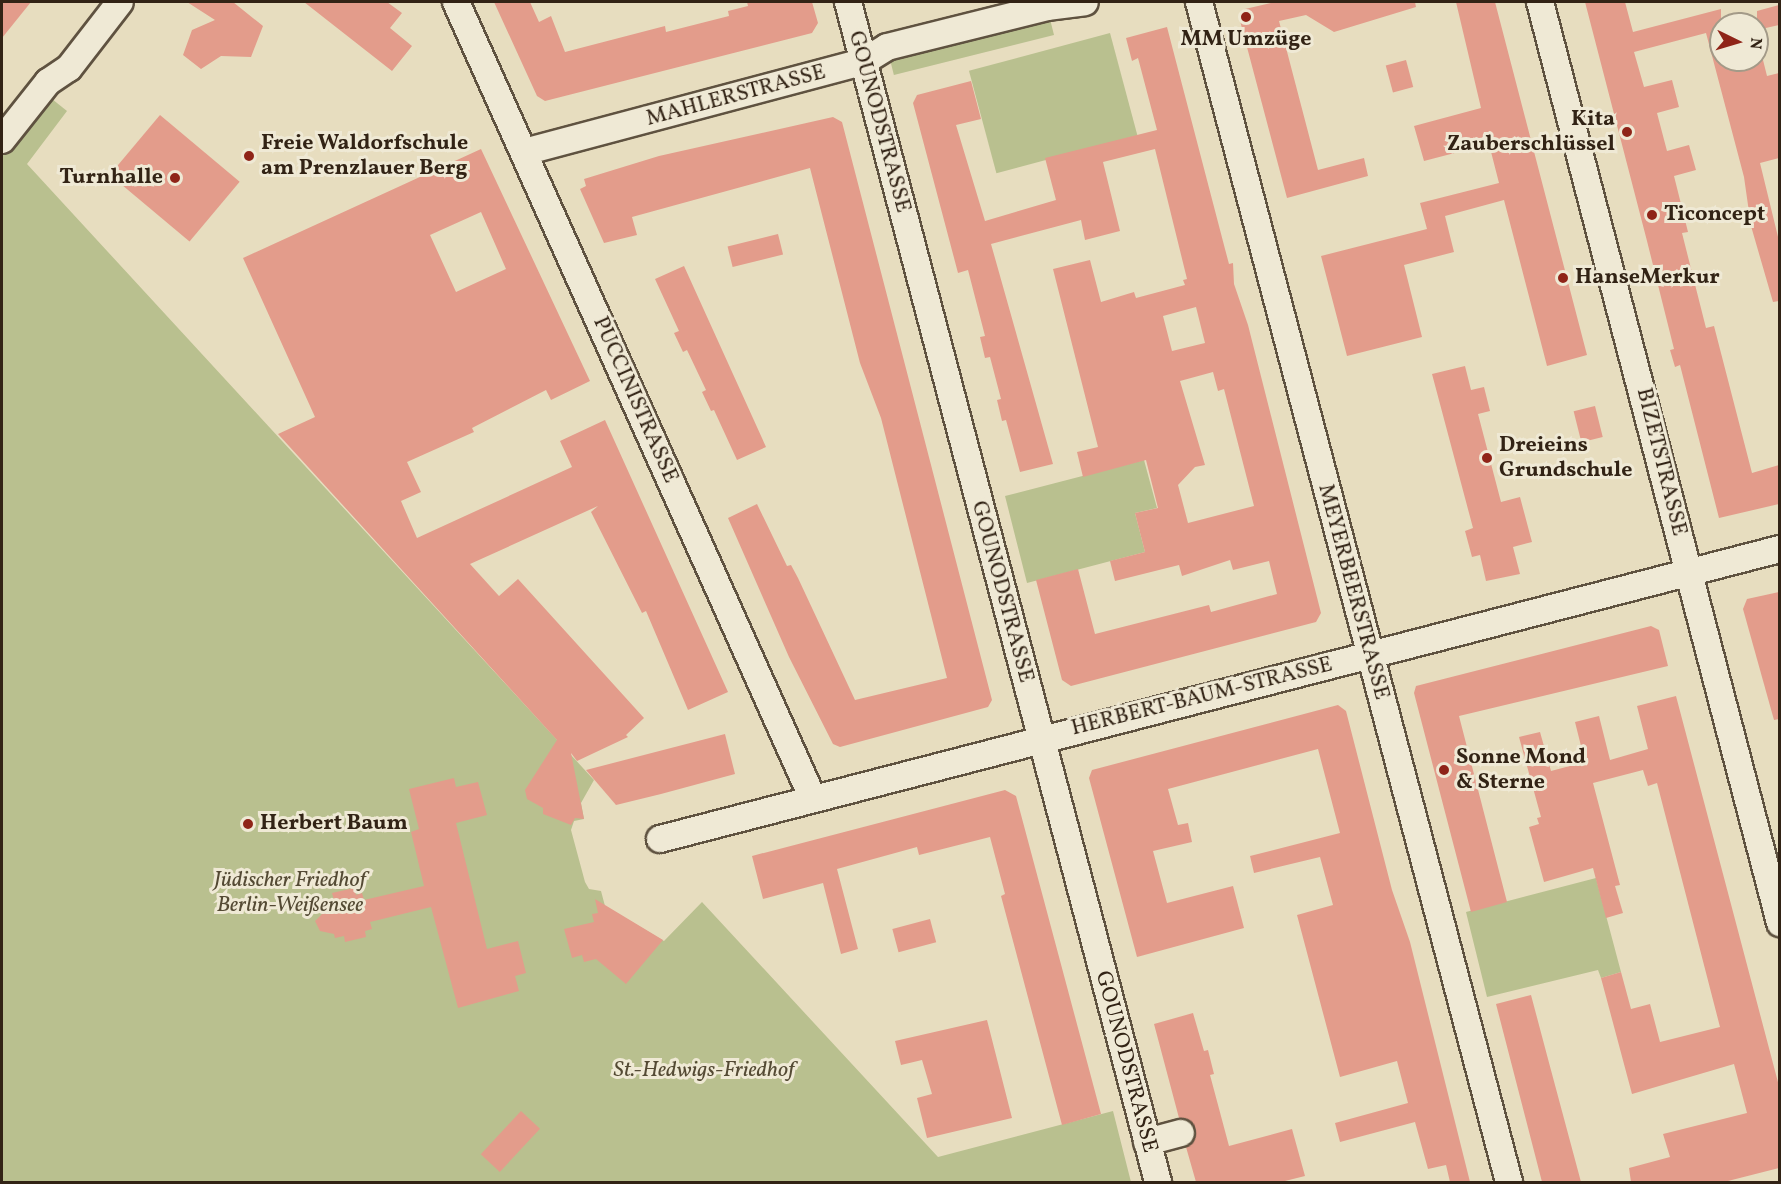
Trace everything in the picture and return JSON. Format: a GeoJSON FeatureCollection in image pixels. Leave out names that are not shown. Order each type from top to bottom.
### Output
{"type":"FeatureCollection","features":[{"type":"Feature","properties":{"kind":"street"},"geometry":{"type":"LineString","coordinates":[[2,140],[48,82],[69,68],[120,2]]}},
{"type":"Feature","properties":{"kind":"street","name":"PUCCINISTRASSE"},"geometry":{"type":"LineString","coordinates":[[456,2],[813,799]]}},
{"type":"Feature","properties":{"kind":"street","name":"GOUNODSTRASSE"},"geometry":{"type":"LineString","coordinates":[[848,2],[1158,1182]]}},
{"type":"Feature","properties":{"kind":"street","name":"MEYERBEERSTRASSE"},"geometry":{"type":"LineString","coordinates":[[1199,2],[1509,1182]]}},
{"type":"Feature","properties":{"kind":"street","name":"BIZETSTRASSE"},"geometry":{"type":"LineString","coordinates":[[1540,2],[1779,923]]}},
{"type":"Feature","properties":{"kind":"street","name":"MAHLERSTRASSE"},"geometry":{"type":"LineString","coordinates":[[524,152],[863,62],[887,47],[1047,7],[1080,3]]}},
{"type":"Feature","properties":{"kind":"street","name":"HERBERT-BAUM-STRASSE"},"geometry":{"type":"LineString","coordinates":[[660,839],[1041,738],[1779,549]]}},
{"type":"Feature","properties":{"kind":"street"},"geometry":{"type":"LineString","coordinates":[[1147,1142],[1181,1133]]}},
{"type":"Feature","properties":{"kind":"green space"},"geometry":{"type":"Polygon","coordinates":[[[1046,3],[1054,35],[894,75],[886,43],[1046,3]]]}},
{"type":"Feature","properties":{"kind":"green space"},"geometry":{"type":"Polygon","coordinates":[[[1110,33],[1137,135],[996,173],[969,71],[1110,33]]]}},
{"type":"Feature","properties":{"kind":"green space","name":"Jüdischer Friedhof Berlin-Weißensee"},"geometry":{"type":"Polygon","coordinates":[[[47,95],[67,111],[27,164],[594,780],[581,803],[584,819],[574,821],[571,830],[585,882],[589,889],[601,891],[605,906],[664,941],[702,902],[938,1157],[1113,1111],[1131,1182],[2,1182],[2,150],[47,95]]]}},
{"type":"Feature","properties":{"kind":"green space"},"geometry":{"type":"Polygon","coordinates":[[[1144,460],[1157,508],[1135,513],[1145,552],[1027,583],[1005,496],[1144,460]]]}},
{"type":"Feature","properties":{"kind":"green space"},"geometry":{"type":"Polygon","coordinates":[[[1596,878],[1621,972],[1601,978],[1598,970],[1487,997],[1466,912],[1596,878]]]}},
{"type":"Feature","properties":{"kind":"building"},"geometry":{"type":"Polygon","coordinates":[[[2,2],[31,2],[2,38],[2,2]]]}},
{"type":"Feature","properties":{"kind":"building"},"geometry":{"type":"Polygon","coordinates":[[[187,2],[233,2],[263,26],[251,57],[221,56],[201,69],[183,55],[192,30],[215,20],[187,2]]]}},
{"type":"Feature","properties":{"kind":"building"},"geometry":{"type":"Polygon","coordinates":[[[304,2],[387,2],[402,13],[390,28],[412,46],[392,71],[304,2]]]}},
{"type":"Feature","properties":{"kind":"building"},"geometry":{"type":"Polygon","coordinates":[[[494,2],[530,2],[539,22],[551,16],[565,52],[665,26],[666,32],[729,16],[728,11],[748,6],[747,2],[812,2],[818,23],[812,33],[545,101],[537,96],[494,2]]]}},
{"type":"Feature","properties":{"kind":"building"},"geometry":{"type":"Polygon","coordinates":[[[1275,2],[1415,2],[1416,7],[1334,32],[1306,15],[1279,21],[1318,170],[1364,158],[1368,176],[1287,198],[1239,17],[1245,9],[1275,2]]]}},
{"type":"Feature","properties":{"kind":"building"},"geometry":{"type":"Polygon","coordinates":[[[1456,2],[1495,2],[1587,355],[1547,366],[1504,200],[1445,216],[1454,252],[1404,265],[1422,337],[1347,356],[1321,256],[1427,229],[1420,203],[1499,183],[1489,144],[1424,161],[1414,126],[1481,108],[1456,2]]]}},
{"type":"Feature","properties":{"kind":"building"},"geometry":{"type":"Polygon","coordinates":[[[1585,2],[1625,2],[1633,32],[1709,12],[1709,44],[1706,33],[1634,52],[1644,87],[1672,80],[1679,107],[1657,113],[1667,151],[1689,145],[1696,170],[1674,176],[1688,232],[1682,233],[1706,328],[1714,326],[1752,473],[1779,465],[1779,504],[1719,518],[1680,365],[1675,367],[1670,350],[1674,349],[1585,2]]]}},
{"type":"Feature","properties":{"kind":"building"},"geometry":{"type":"Polygon","coordinates":[[[1779,5],[1779,25],[1769,27],[1769,12],[1757,11],[1779,5]]]}},
{"type":"Feature","properties":{"kind":"building"},"geometry":{"type":"Polygon","coordinates":[[[1167,27],[1229,264],[1233,263],[1234,284],[1248,325],[1321,613],[1316,622],[1071,686],[1062,680],[1036,580],[1078,569],[1095,634],[1209,605],[1211,612],[1277,594],[1269,561],[1233,570],[1230,560],[1182,576],[1179,565],[1115,581],[1110,561],[1145,552],[1135,513],[1158,508],[1146,460],[1083,477],[1077,452],[1098,447],[1053,269],[1090,260],[1101,302],[1134,292],[1136,298],[1185,285],[1183,280],[1187,279],[1155,149],[1103,162],[1120,231],[1085,240],[1081,220],[991,244],[1053,464],[1020,472],[1006,420],[1002,421],[997,400],[1001,399],[990,357],[985,358],[980,337],[985,336],[968,270],[958,273],[913,103],[917,95],[971,81],[981,119],[956,125],[985,221],[1056,200],[1045,158],[1157,130],[1138,58],[1132,61],[1126,38],[1167,27]],[[1196,307],[1163,316],[1172,351],[1205,343],[1196,307]],[[1213,372],[1180,381],[1205,465],[1195,467],[1178,485],[1188,523],[1254,506],[1224,389],[1218,391],[1213,372]]]}},
{"type":"Feature","properties":{"kind":"building"},"geometry":{"type":"Polygon","coordinates":[[[1406,60],[1413,87],[1393,92],[1386,65],[1406,60]]]}},
{"type":"Feature","properties":{"kind":"building"},"geometry":{"type":"Polygon","coordinates":[[[1716,72],[1766,72],[1767,76],[1779,73],[1779,158],[1760,163],[1779,241],[1779,301],[1773,302],[1751,226],[1744,177],[1716,72]]]}},
{"type":"Feature","properties":{"kind":"building","name":"Turnhalle"},"geometry":{"type":"Polygon","coordinates":[[[160,115],[240,182],[190,242],[110,175],[160,115]]]}},
{"type":"Feature","properties":{"kind":"building"},"geometry":{"type":"Polygon","coordinates":[[[833,117],[842,122],[992,700],[988,707],[840,747],[833,744],[789,657],[728,518],[757,504],[787,566],[791,565],[798,578],[855,700],[947,678],[881,418],[860,363],[810,168],[632,217],[637,235],[604,243],[580,189],[586,186],[584,179],[659,156],[833,117]]]}},
{"type":"Feature","properties":{"kind":"building"},"geometry":{"type":"Polygon","coordinates":[[[481,149],[590,381],[551,400],[546,390],[472,428],[474,432],[407,462],[421,492],[401,501],[417,538],[572,467],[560,441],[605,420],[728,692],[688,710],[646,611],[642,613],[591,512],[598,506],[470,564],[499,596],[518,579],[644,718],[626,735],[628,737],[577,761],[571,753],[584,819],[575,818],[571,825],[543,814],[543,808],[527,799],[525,790],[557,740],[278,434],[315,417],[243,258],[481,149]],[[481,212],[430,235],[456,292],[506,269],[481,212]]]}},
{"type":"Feature","properties":{"kind":"building"},"geometry":{"type":"Polygon","coordinates":[[[778,234],[783,254],[733,267],[728,247],[778,234]]]}},
{"type":"Feature","properties":{"kind":"building"},"geometry":{"type":"Polygon","coordinates":[[[684,266],[766,447],[737,460],[714,410],[711,411],[702,392],[706,390],[687,350],[683,352],[674,333],[679,331],[655,279],[684,266]]]}},
{"type":"Feature","properties":{"kind":"building"},"geometry":{"type":"Polygon","coordinates":[[[1465,366],[1471,390],[1484,387],[1490,411],[1478,414],[1501,502],[1520,497],[1532,542],[1513,547],[1520,574],[1486,581],[1480,555],[1472,557],[1465,531],[1473,528],[1432,374],[1465,366]]]}},
{"type":"Feature","properties":{"kind":"building"},"geometry":{"type":"Polygon","coordinates":[[[1595,406],[1603,437],[1581,442],[1574,411],[1595,406]]]}},
{"type":"Feature","properties":{"kind":"building"},"geometry":{"type":"Polygon","coordinates":[[[1779,592],[1779,719],[1774,720],[1743,609],[1747,599],[1779,592]]]}},
{"type":"Feature","properties":{"kind":"building"},"geometry":{"type":"Polygon","coordinates":[[[1651,626],[1659,630],[1668,666],[1459,716],[1507,902],[1471,912],[1414,693],[1416,686],[1651,626]]]}},
{"type":"Feature","properties":{"kind":"building"},"geometry":{"type":"Polygon","coordinates":[[[1676,696],[1779,1086],[1779,1168],[1724,1182],[1631,1182],[1629,1168],[1670,1157],[1663,1134],[1747,1113],[1734,1064],[1632,1094],[1601,978],[1621,972],[1631,1009],[1650,1004],[1660,1042],[1720,1027],[1657,783],[1648,786],[1643,770],[1593,783],[1620,885],[1615,886],[1623,913],[1606,918],[1593,868],[1544,882],[1529,827],[1539,824],[1537,818],[1541,817],[1519,737],[1540,732],[1551,771],[1585,762],[1575,722],[1599,716],[1610,760],[1648,749],[1637,706],[1676,696]]]}},
{"type":"Feature","properties":{"kind":"building"},"geometry":{"type":"Polygon","coordinates":[[[1338,705],[1346,711],[1392,890],[1410,942],[1470,1182],[1450,1182],[1446,1165],[1428,1169],[1415,1122],[1340,1142],[1335,1123],[1408,1103],[1397,1061],[1340,1077],[1297,915],[1333,905],[1320,857],[1254,873],[1250,856],[1340,833],[1318,749],[1168,789],[1178,825],[1188,823],[1192,842],[1153,851],[1167,903],[1233,886],[1244,928],[1137,957],[1089,778],[1092,770],[1338,705]]]}},
{"type":"Feature","properties":{"kind":"building"},"geometry":{"type":"Polygon","coordinates":[[[725,734],[735,774],[661,794],[616,805],[586,770],[725,734]]]}},
{"type":"Feature","properties":{"kind":"building"},"geometry":{"type":"Polygon","coordinates":[[[454,778],[456,787],[478,782],[487,815],[456,823],[487,949],[518,941],[526,973],[515,976],[519,991],[458,1008],[431,907],[370,922],[372,929],[365,931],[366,937],[345,942],[344,936],[335,938],[334,934],[320,931],[315,921],[328,908],[326,902],[334,900],[332,893],[354,888],[356,895],[362,893],[364,900],[424,886],[411,832],[419,829],[409,789],[454,778]]]}},
{"type":"Feature","properties":{"kind":"building"},"geometry":{"type":"Polygon","coordinates":[[[1005,790],[1016,796],[1101,1114],[1062,1125],[1001,896],[1005,894],[990,837],[919,855],[917,847],[837,869],[858,949],[841,954],[823,883],[763,899],[752,856],[1005,790]]]}},
{"type":"Feature","properties":{"kind":"building"},"geometry":{"type":"Polygon","coordinates":[[[595,899],[663,940],[626,984],[596,959],[584,962],[582,955],[572,958],[564,929],[594,922],[592,914],[598,913],[595,899]]]}},
{"type":"Feature","properties":{"kind":"building"},"geometry":{"type":"Polygon","coordinates":[[[930,919],[936,942],[899,952],[892,929],[930,919]]]}},
{"type":"Feature","properties":{"kind":"building"},"geometry":{"type":"Polygon","coordinates":[[[1531,995],[1581,1182],[1542,1182],[1496,1004],[1531,995]]]}},
{"type":"Feature","properties":{"kind":"building"},"geometry":{"type":"Polygon","coordinates":[[[1193,1013],[1204,1051],[1208,1050],[1214,1074],[1210,1075],[1229,1146],[1292,1129],[1305,1176],[1281,1182],[1196,1182],[1186,1147],[1195,1137],[1196,1130],[1191,1122],[1179,1118],[1154,1024],[1193,1013]]]}},
{"type":"Feature","properties":{"kind":"building"},"geometry":{"type":"Polygon","coordinates":[[[987,1020],[1012,1118],[927,1138],[917,1098],[932,1094],[922,1060],[901,1065],[895,1041],[987,1020]]]}},
{"type":"Feature","properties":{"kind":"building"},"geometry":{"type":"Polygon","coordinates":[[[521,1111],[540,1129],[500,1172],[481,1154],[521,1111]]]}},
{"type":"Feature","properties":{"kind":"place","name":"MM Umzüge"},"geometry":{"type":"Point","coordinates":[1246,17]}},
{"type":"Feature","properties":{"kind":"place","name":"Kita Zauberschlüssel"},"geometry":{"type":"Point","coordinates":[1627,132]}},
{"type":"Feature","properties":{"kind":"place","name":"Freie Waldorfschule am Prenzlauer Berg"},"geometry":{"type":"Point","coordinates":[249,156]}},
{"type":"Feature","properties":{"kind":"place","name":"Turnhalle"},"geometry":{"type":"Point","coordinates":[175,178]}},
{"type":"Feature","properties":{"kind":"place","name":"Ticoncept"},"geometry":{"type":"Point","coordinates":[1652,215]}},
{"type":"Feature","properties":{"kind":"place","name":"HanseMerkur"},"geometry":{"type":"Point","coordinates":[1563,278]}},
{"type":"Feature","properties":{"kind":"place","name":"Dreieins Grundschule"},"geometry":{"type":"Point","coordinates":[1487,458]}},
{"type":"Feature","properties":{"kind":"place","name":"Sonne Mond & Sterne"},"geometry":{"type":"Point","coordinates":[1444,770]}},
{"type":"Feature","properties":{"kind":"place","name":"Herbert Baum"},"geometry":{"type":"Point","coordinates":[248,824]}},
{"type":"Feature","properties":{"kind":"park label","name":"St.-Hedwigs-Friedhof"},"geometry":{"type":"Point","coordinates":[704,1071]}}]}
